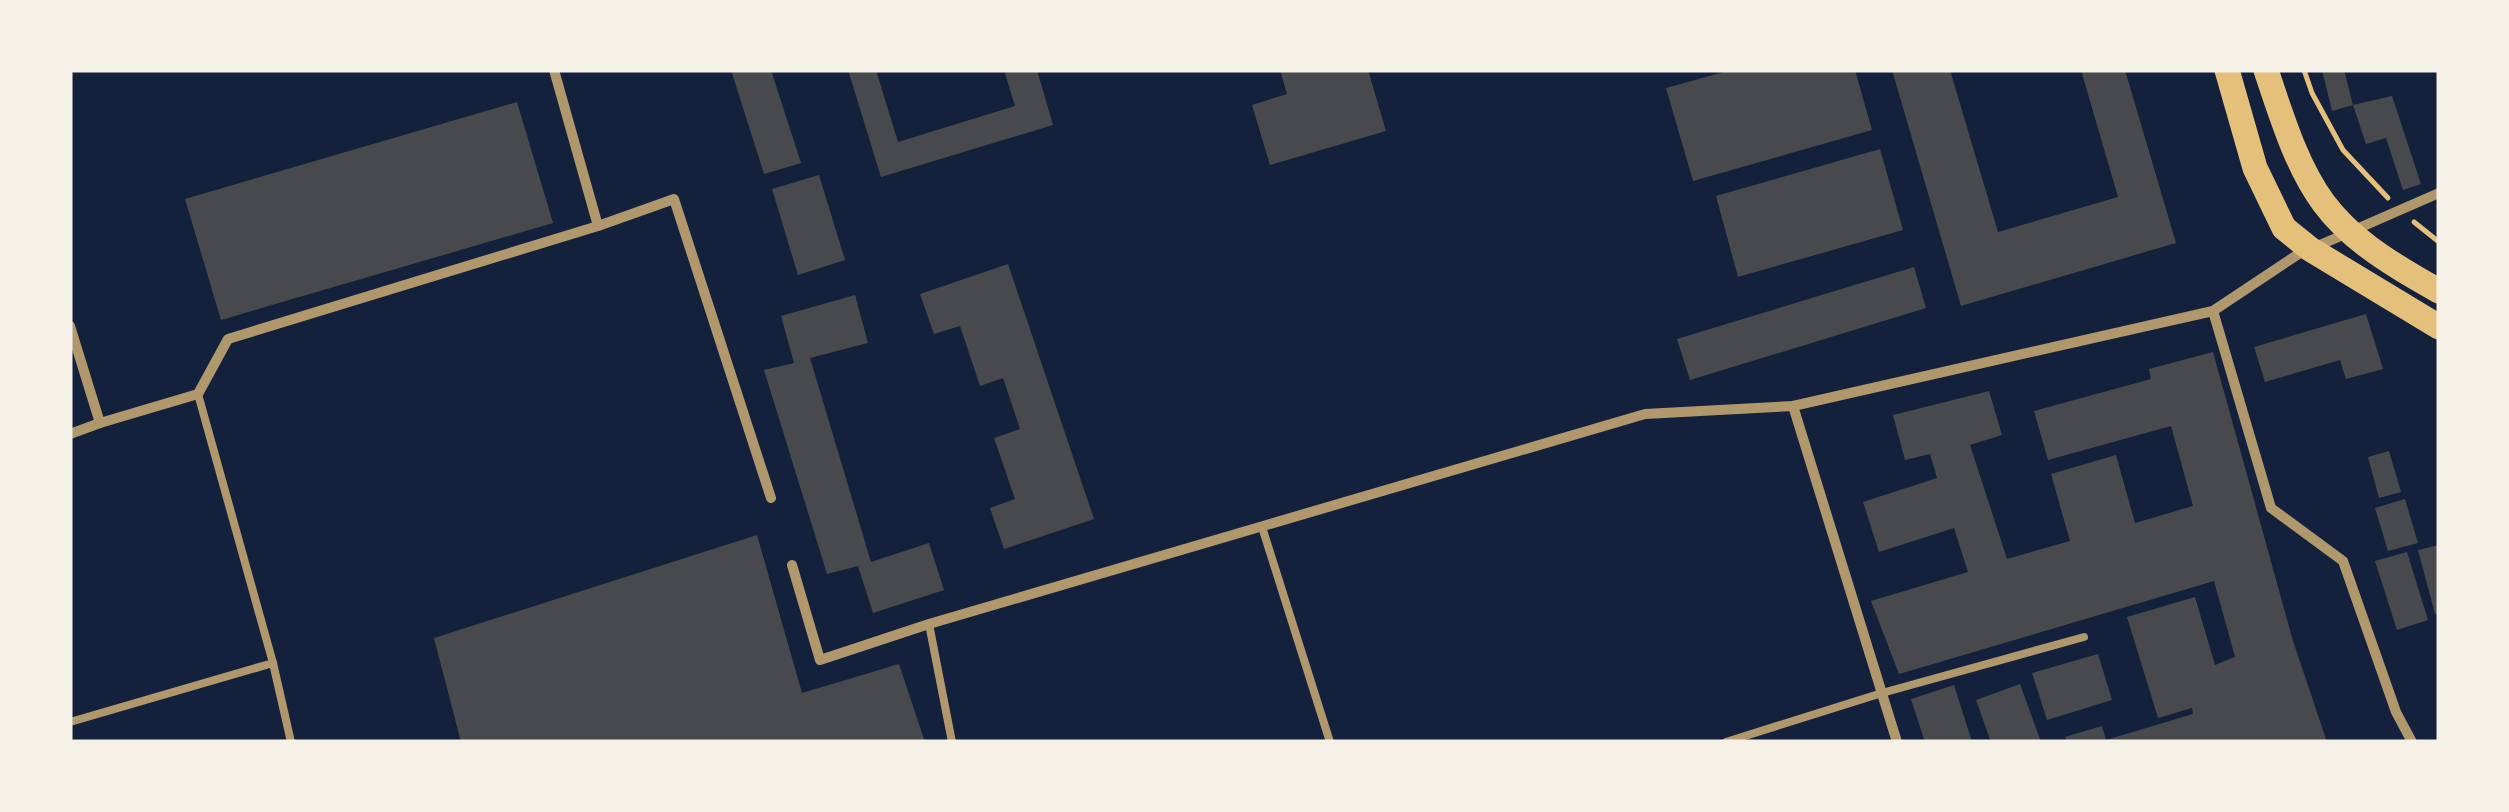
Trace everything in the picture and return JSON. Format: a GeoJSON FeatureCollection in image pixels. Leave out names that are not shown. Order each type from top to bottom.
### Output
{"type":"FeatureCollection","features":[{"type":"Feature","properties":{"kind":"main road"},"geometry":{"type":"LineString","coordinates":[[2226,70],[2262,184],[2284,228],[2310,249],[2439,327]]}},
{"type":"Feature","properties":{"kind":"main road"},"geometry":{"type":"LineString","coordinates":[[2266,70],[2306,178],[2321,204],[2346,232],[2439,291]]}},
{"type":"Feature","properties":{"kind":"street"},"geometry":{"type":"LineString","coordinates":[[554,70],[598,226]]}},
{"type":"Feature","properties":{"kind":"street"},"geometry":{"type":"LineString","coordinates":[[792,564],[820,660],[929,624],[1645,414],[1792,406],[2213,311],[2310,249],[2439,192]]}},
{"type":"Feature","properties":{"kind":"street"},"geometry":{"type":"LineString","coordinates":[[70,434],[198,394],[228,340],[674,199],[771,498]]}},
{"type":"Feature","properties":{"kind":"street"},"geometry":{"type":"LineString","coordinates":[[2213,311],[2271,508],[2343,561],[2396,712],[2412,742]]}},
{"type":"Feature","properties":{"kind":"street"},"geometry":{"type":"LineString","coordinates":[[70,326],[100,423]]}},
{"type":"Feature","properties":{"kind":"street"},"geometry":{"type":"LineString","coordinates":[[1792,406],[1896,742]]}},
{"type":"Feature","properties":{"kind":"lane"},"geometry":{"type":"LineString","coordinates":[[198,394],[273,663],[290,742]]}},
{"type":"Feature","properties":{"kind":"lane"},"geometry":{"type":"LineString","coordinates":[[1262,527],[1330,742]]}},
{"type":"Feature","properties":{"kind":"lane"},"geometry":{"type":"LineString","coordinates":[[929,624],[952,742]]}},
{"type":"Feature","properties":{"kind":"lane"},"geometry":{"type":"LineString","coordinates":[[1726,742],[1882,693],[2084,637]]}},
{"type":"Feature","properties":{"kind":"lane"},"geometry":{"type":"LineString","coordinates":[[70,722],[273,663]]}},
{"type":"Feature","properties":{"kind":"path"},"geometry":{"type":"LineString","coordinates":[[2304,70],[2343,150],[2398,208],[2439,242]]}},
{"type":"Feature","properties":{"kind":"building"},"geometry":{"type":"Polygon","coordinates":[[[731,70],[771,70],[801,163],[764,174],[731,70]]]}},
{"type":"Feature","properties":{"kind":"building"},"geometry":{"type":"Polygon","coordinates":[[[848,70],[876,70],[898,142],[1015,106],[1004,70],[1037,70],[1053,125],[881,177],[848,70]]]}},
{"type":"Feature","properties":{"kind":"building"},"geometry":{"type":"Polygon","coordinates":[[[1280,70],[1368,70],[1386,131],[1270,165],[1252,105],[1287,94],[1280,70]]]}},
{"type":"Feature","properties":{"kind":"building"},"geometry":{"type":"Polygon","coordinates":[[[1731,70],[1855,70],[1872,130],[1693,181],[1666,88],[1731,70]]]}},
{"type":"Feature","properties":{"kind":"building"},"geometry":{"type":"Polygon","coordinates":[[[1892,70],[1950,70],[1998,232],[2118,197],[2081,70],[2125,70],[2176,243],[1961,306],[1892,70]]]}},
{"type":"Feature","properties":{"kind":"building"},"geometry":{"type":"Polygon","coordinates":[[[2322,70],[2344,70],[2353,105],[2332,111],[2322,70]]]}},
{"type":"Feature","properties":{"kind":"building"},"geometry":{"type":"Polygon","coordinates":[[[2392,96],[2421,184],[2403,190],[2386,138],[2366,144],[2353,105],[2392,96]]]}},
{"type":"Feature","properties":{"kind":"building"},"geometry":{"type":"Polygon","coordinates":[[[517,102],[553,223],[221,320],[185,199],[517,102]]]}},
{"type":"Feature","properties":{"kind":"building"},"geometry":{"type":"Polygon","coordinates":[[[1880,149],[1903,230],[1738,277],[1716,196],[1880,149]]]}},
{"type":"Feature","properties":{"kind":"building"},"geometry":{"type":"Polygon","coordinates":[[[819,175],[845,260],[798,275],[772,189],[819,175]]]}},
{"type":"Feature","properties":{"kind":"building"},"geometry":{"type":"Polygon","coordinates":[[[1008,264],[1094,519],[1004,549],[990,508],[1015,499],[994,438],[1020,429],[1003,378],[980,386],[960,326],[934,334],[920,294],[1008,264]]]}},
{"type":"Feature","properties":{"kind":"building"},"geometry":{"type":"Polygon","coordinates":[[[1914,267],[1926,308],[1690,380],[1677,339],[1914,267]]]}},
{"type":"Feature","properties":{"kind":"building"},"geometry":{"type":"Polygon","coordinates":[[[855,295],[868,343],[810,358],[871,562],[929,543],[944,590],[873,613],[858,566],[827,574],[764,370],[794,363],[781,316],[855,295]]]}},
{"type":"Feature","properties":{"kind":"building"},"geometry":{"type":"Polygon","coordinates":[[[2366,314],[2383,369],[2346,379],[2340,360],[2265,382],[2254,347],[2366,314]]]}},
{"type":"Feature","properties":{"kind":"building"},"geometry":{"type":"Polygon","coordinates":[[[2213,352],[2293,641],[2327,742],[2067,742],[2065,737],[2102,726],[2106,740],[2193,714],[2192,708],[2158,718],[2127,617],[2195,597],[2215,665],[2235,657],[2214,581],[1899,674],[1871,601],[1968,572],[1954,528],[1879,552],[1863,502],[1937,478],[1930,454],[1905,460],[1893,415],[1989,391],[2002,435],[1970,445],[2007,559],[2070,541],[2051,474],[2116,455],[2135,523],[2193,506],[2171,426],[2048,460],[2034,411],[2151,379],[2149,369],[2213,352]]]}},
{"type":"Feature","properties":{"kind":"building"},"geometry":{"type":"Polygon","coordinates":[[[2389,451],[2401,492],[2379,498],[2368,457],[2389,451]]]}},
{"type":"Feature","properties":{"kind":"building"},"geometry":{"type":"Polygon","coordinates":[[[2405,499],[2418,543],[2388,551],[2375,508],[2405,499]]]}},
{"type":"Feature","properties":{"kind":"building"},"geometry":{"type":"Polygon","coordinates":[[[757,535],[802,693],[899,664],[925,742],[461,742],[434,638],[757,535]]]}},
{"type":"Feature","properties":{"kind":"building"},"geometry":{"type":"Polygon","coordinates":[[[2439,545],[2439,613],[2435,614],[2418,550],[2439,545]]]}},
{"type":"Feature","properties":{"kind":"building"},"geometry":{"type":"Polygon","coordinates":[[[2407,552],[2428,620],[2397,630],[2375,561],[2407,552]]]}},
{"type":"Feature","properties":{"kind":"building"},"geometry":{"type":"Polygon","coordinates":[[[2098,654],[2112,700],[2047,720],[2032,673],[2098,654]]]}},
{"type":"Feature","properties":{"kind":"building"},"geometry":{"type":"Polygon","coordinates":[[[2020,684],[2041,742],[1991,742],[1976,700],[2020,684]]]}},
{"type":"Feature","properties":{"kind":"building"},"geometry":{"type":"Polygon","coordinates":[[[1954,685],[1972,742],[1925,742],[1911,699],[1954,685]]]}}]}
